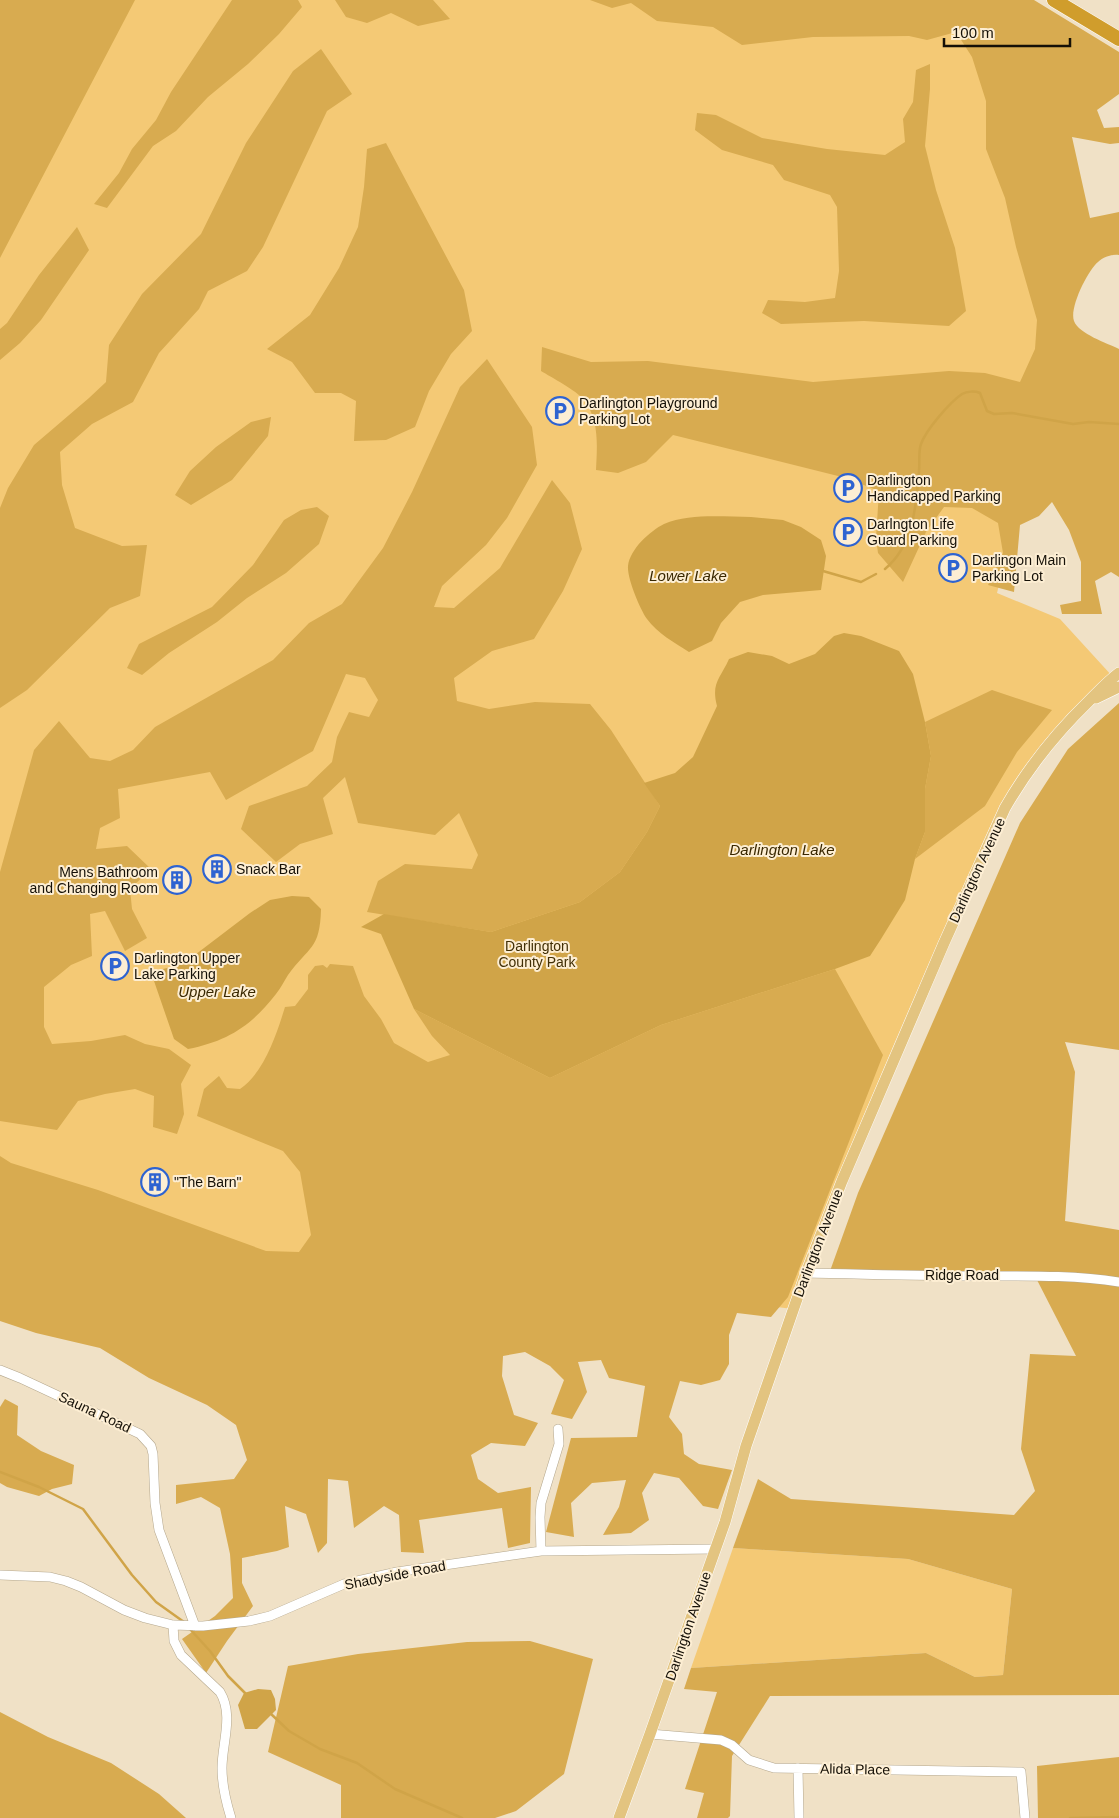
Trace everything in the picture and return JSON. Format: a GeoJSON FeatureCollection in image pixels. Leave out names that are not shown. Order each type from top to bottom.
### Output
{"type":"FeatureCollection","features":[{"type":"Feature","properties":{"kind":"highway"},"geometry":{"type":"LineString","coordinates":[[1054,0],[1119,39]]}},
{"type":"Feature","properties":{"kind":"main road","name":"Darlington Avenue"},"geometry":{"type":"LineString","coordinates":[[619,1818],[725,1522],[746,1446],[806,1273],[842,1181],[944,943],[1005,808],[1030,768],[1048,745],[1088,702],[1119,673]]}},
{"type":"Feature","properties":{"kind":"main road","name":"Darlington Avenue"},"geometry":{"type":"LineString","coordinates":[[1088,702],[1119,687]]}},
{"type":"Feature","properties":{"kind":"street","name":"Ridge Road"},"geometry":{"type":"LineString","coordinates":[[806,1273],[1013,1275],[1099,1279],[1119,1282]]}},
{"type":"Feature","properties":{"kind":"street","name":"Sauna Road"},"geometry":{"type":"LineString","coordinates":[[0,1370],[140,1434],[146,1439],[153,1454],[155,1503],[159,1530],[195,1626]]}},
{"type":"Feature","properties":{"kind":"street"},"geometry":{"type":"LineString","coordinates":[[541,1551],[540,1510],[558,1444],[558,1429]]}},
{"type":"Feature","properties":{"kind":"street","name":"Shadyside Road"},"geometry":{"type":"LineString","coordinates":[[0,1575],[50,1577],[66,1581],[130,1613],[157,1622],[195,1626],[229,1624],[270,1616],[324,1592],[367,1578],[398,1572],[541,1551],[715,1549]]}},
{"type":"Feature","properties":{"kind":"street"},"geometry":{"type":"LineString","coordinates":[[173,1625],[174,1641],[181,1655],[225,1699],[227,1714],[222,1767],[223,1785],[232,1818]]}},
{"type":"Feature","properties":{"kind":"street","name":"Alida Place"},"geometry":{"type":"LineString","coordinates":[[650,1734],[721,1740],[732,1745],[749,1760],[774,1768],[1021,1772],[1025,1818]]}},
{"type":"Feature","properties":{"kind":"street"},"geometry":{"type":"LineString","coordinates":[[798,1768],[798,1818]]}},
{"type":"Feature","properties":{"kind":"green space","name":"Darlington County Park"},"geometry":{"type":"Polygon","coordinates":[[[129,0],[667,0],[954,26],[976,39],[1042,272],[1034,443],[997,593],[1060,619],[1113,677],[1017,788],[793,1309],[759,1305],[583,1334],[0,1183],[0,252],[129,0]]]}},
{"type":"Feature","properties":{"kind":"green space"},"geometry":{"type":"Polygon","coordinates":[[[733,1548],[908,1559],[1012,1589],[1003,1675],[975,1677],[926,1653],[691,1668],[733,1548]]]}},
{"type":"Feature","properties":{"kind":"shaded area"},"geometry":{"type":"Polygon","coordinates":[[[0,0],[135,0],[0,258],[0,0]]]}},
{"type":"Feature","properties":{"kind":"shaded area"},"geometry":{"type":"Polygon","coordinates":[[[232,0],[298,0],[302,7],[279,34],[248,64],[208,97],[176,131],[153,146],[107,208],[94,204],[119,173],[132,149],[156,120],[171,92],[232,0]]]}},
{"type":"Feature","properties":{"kind":"shaded area"},"geometry":{"type":"Polygon","coordinates":[[[335,0],[433,0],[450,19],[418,26],[391,13],[367,23],[346,17],[335,0]]]}},
{"type":"Feature","properties":{"kind":"shaded area"},"geometry":{"type":"Polygon","coordinates":[[[590,0],[1034,0],[1119,52],[1119,94],[1097,110],[1104,128],[1119,127],[1119,143],[1110,144],[1072,137],[1090,218],[1119,212],[1119,255],[1105,257],[1094,266],[1080,290],[1073,315],[1074,321],[1081,330],[1119,349],[1119,577],[1111,572],[1095,581],[1102,614],[1062,614],[1060,605],[1081,601],[1081,562],[1069,530],[1052,502],[1039,516],[1020,525],[1014,592],[988,585],[1003,553],[998,523],[972,508],[944,507],[926,532],[903,582],[878,553],[876,538],[879,491],[846,478],[673,435],[646,462],[618,473],[596,470],[596,433],[592,415],[580,396],[541,371],[542,347],[591,362],[648,361],[813,382],[949,371],[985,373],[1020,382],[1035,349],[1037,320],[1016,247],[1005,198],[986,149],[986,101],[972,57],[956,32],[927,40],[909,36],[813,37],[742,45],[713,27],[657,21],[631,3],[612,8],[590,0]]]}},
{"type":"Feature","properties":{"kind":"shaded area"},"geometry":{"type":"Polygon","coordinates":[[[321,49],[352,94],[327,111],[263,247],[247,271],[208,291],[199,309],[159,353],[133,402],[92,424],[60,452],[62,485],[75,528],[122,546],[147,545],[140,596],[110,608],[27,690],[0,708],[0,508],[8,488],[34,445],[106,382],[109,345],[142,294],[201,234],[246,143],[293,71],[321,49]]]}},
{"type":"Feature","properties":{"kind":"shaded area"},"geometry":{"type":"Polygon","coordinates":[[[930,64],[930,89],[925,146],[936,190],[955,248],[966,311],[949,326],[864,321],[781,324],[762,313],[768,300],[805,302],[835,298],[839,271],[837,207],[830,195],[784,180],[773,165],[722,150],[695,130],[697,113],[716,115],[762,138],[827,149],[885,155],[905,142],[903,119],[913,102],[916,70],[930,64]]]}},
{"type":"Feature","properties":{"kind":"shaded area"},"geometry":{"type":"Polygon","coordinates":[[[386,143],[464,290],[472,331],[451,354],[429,391],[415,427],[386,440],[354,441],[356,401],[341,393],[315,393],[292,362],[267,349],[310,315],[339,268],[358,227],[367,149],[386,143]]]}},
{"type":"Feature","properties":{"kind":"shaded area"},"geometry":{"type":"Polygon","coordinates":[[[77,227],[89,250],[41,320],[20,343],[0,360],[0,329],[7,323],[39,275],[77,227]]]}},
{"type":"Feature","properties":{"kind":"shaded area"},"geometry":{"type":"Polygon","coordinates":[[[487,359],[532,427],[537,465],[507,518],[486,545],[442,586],[434,607],[454,608],[500,568],[552,480],[570,503],[582,549],[563,591],[534,639],[492,651],[454,678],[457,701],[489,709],[535,702],[590,704],[611,730],[660,806],[647,832],[620,872],[580,902],[491,932],[367,912],[378,881],[405,864],[472,869],[478,855],[459,813],[435,835],[358,823],[345,777],[323,798],[333,834],[300,844],[276,862],[241,829],[249,806],[307,786],[332,762],[337,737],[349,712],[369,717],[378,700],[365,678],[346,674],[313,751],[226,800],[210,772],[118,789],[120,818],[100,828],[96,849],[127,846],[151,869],[130,889],[132,909],[147,938],[125,951],[105,911],[90,914],[92,956],[71,965],[44,987],[44,1027],[52,1044],[91,1041],[125,1035],[145,1044],[169,1049],[191,1065],[181,1084],[184,1114],[177,1134],[153,1127],[154,1096],[135,1089],[78,1101],[57,1130],[0,1121],[0,872],[34,750],[59,721],[90,758],[110,761],[133,750],[155,727],[273,660],[309,623],[342,604],[383,548],[412,492],[460,387],[487,359]]]}},
{"type":"Feature","properties":{"kind":"shaded area"},"geometry":{"type":"Polygon","coordinates":[[[271,417],[268,436],[232,480],[191,505],[175,495],[190,471],[216,447],[251,422],[271,417]]]}},
{"type":"Feature","properties":{"kind":"shaded area"},"geometry":{"type":"Polygon","coordinates":[[[317,507],[329,516],[319,544],[286,573],[247,598],[217,622],[169,653],[142,675],[127,668],[139,644],[212,607],[253,565],[284,520],[301,510],[317,507]]]}},
{"type":"Feature","properties":{"kind":"shaded area"},"geometry":{"type":"Polygon","coordinates":[[[992,690],[1052,710],[1017,752],[985,806],[915,859],[925,832],[925,789],[931,756],[925,722],[992,690]]]}},
{"type":"Feature","properties":{"kind":"shaded area"},"geometry":{"type":"Polygon","coordinates":[[[1119,703],[1119,1050],[1065,1042],[1075,1072],[1065,1221],[1119,1230],[1119,1695],[770,1696],[732,1756],[730,1816],[728,1818],[697,1818],[704,1793],[685,1789],[717,1692],[684,1689],[691,1668],[926,1653],[975,1677],[1003,1675],[1012,1589],[908,1559],[733,1548],[758,1479],[791,1499],[1014,1515],[1035,1491],[1021,1449],[1030,1354],[1076,1356],[1036,1278],[830,1271],[858,1193],[1020,823],[1068,749],[1119,703]]]}},
{"type":"Feature","properties":{"kind":"shaded area"},"geometry":{"type":"Polygon","coordinates":[[[330,964],[353,966],[364,996],[381,1019],[394,1043],[428,1062],[450,1055],[432,1036],[414,1009],[550,1078],[661,1025],[835,969],[883,1055],[788,1297],[771,1317],[737,1313],[729,1335],[729,1364],[720,1380],[701,1385],[680,1381],[669,1417],[682,1434],[684,1454],[699,1464],[732,1470],[718,1509],[703,1506],[679,1478],[654,1473],[642,1493],[649,1520],[631,1533],[603,1535],[619,1507],[626,1480],[592,1483],[571,1503],[574,1537],[546,1532],[571,1438],[637,1437],[645,1386],[609,1378],[601,1360],[578,1362],[587,1392],[572,1419],[551,1414],[564,1380],[550,1366],[525,1352],[503,1356],[502,1376],[514,1415],[538,1423],[525,1446],[491,1443],[471,1455],[478,1479],[498,1493],[531,1487],[530,1543],[508,1548],[502,1508],[419,1520],[424,1553],[401,1552],[399,1515],[384,1506],[354,1528],[348,1481],[328,1479],[327,1543],[318,1553],[306,1514],[285,1506],[289,1547],[242,1558],[242,1583],[253,1606],[206,1673],[182,1639],[215,1616],[233,1598],[230,1554],[220,1508],[201,1497],[176,1504],[176,1485],[234,1479],[247,1460],[236,1425],[207,1405],[149,1378],[100,1348],[36,1333],[0,1321],[0,1156],[11,1163],[98,1190],[266,1251],[299,1252],[311,1235],[300,1172],[283,1151],[197,1116],[204,1089],[219,1076],[227,1088],[240,1089],[256,1073],[268,1052],[285,1007],[295,1006],[308,989],[308,975],[315,966],[323,965],[327,968],[330,964]]]}},
{"type":"Feature","properties":{"kind":"shaded area"},"geometry":{"type":"Polygon","coordinates":[[[5,1399],[18,1406],[17,1435],[41,1451],[74,1465],[72,1484],[52,1489],[39,1496],[7,1487],[0,1483],[0,1407],[5,1399]]]}},
{"type":"Feature","properties":{"kind":"shaded area"},"geometry":{"type":"Polygon","coordinates":[[[530,1641],[593,1659],[564,1774],[516,1811],[495,1818],[341,1818],[341,1785],[268,1752],[288,1666],[358,1654],[467,1642],[530,1641]]]}},
{"type":"Feature","properties":{"kind":"shaded area"},"geometry":{"type":"Polygon","coordinates":[[[0,1712],[48,1737],[111,1763],[159,1794],[186,1818],[0,1818],[0,1712]]]}},
{"type":"Feature","properties":{"kind":"shaded area"},"geometry":{"type":"Polygon","coordinates":[[[1119,1757],[1119,1818],[1038,1818],[1037,1766],[1119,1757]]]}},
{"type":"Feature","properties":{"kind":"water","name":"Lower Lake"},"geometry":{"type":"Polygon","coordinates":[[[696,517],[751,517],[783,520],[801,527],[821,540],[826,556],[821,590],[763,595],[740,602],[721,623],[712,641],[689,652],[661,633],[644,614],[628,571],[632,553],[653,531],[664,524],[696,517]]]}},
{"type":"Feature","properties":{"kind":"water","name":"Darlington Lake"},"geometry":{"type":"Polygon","coordinates":[[[844,633],[861,636],[899,651],[913,674],[931,756],[925,789],[925,832],[915,859],[905,900],[870,956],[661,1025],[550,1078],[414,1009],[381,934],[361,927],[384,914],[491,932],[580,902],[620,872],[647,832],[660,806],[644,783],[675,773],[693,757],[717,706],[715,698],[716,686],[729,659],[748,652],[772,656],[789,664],[815,654],[834,636],[844,633]]]}},
{"type":"Feature","properties":{"kind":"water","name":"Upper Lake"},"geometry":{"type":"Polygon","coordinates":[[[292,896],[309,897],[321,909],[318,933],[312,946],[267,1005],[248,1023],[227,1037],[215,1042],[188,1049],[174,1039],[154,981],[159,970],[183,964],[270,900],[292,896]]]}},
{"type":"Feature","properties":{"kind":"water"},"geometry":{"type":"Polygon","coordinates":[[[258,1689],[271,1690],[275,1699],[276,1710],[257,1729],[245,1729],[238,1705],[244,1693],[258,1689]]]}},
{"type":"Feature","properties":{"kind":"waterway"},"geometry":{"type":"LineString","coordinates":[[885,569],[902,548],[912,524],[915,511],[921,444],[939,417],[962,394],[966,392],[980,393],[987,411],[994,414],[1012,413],[1073,424],[1089,422],[1119,424]]}},
{"type":"Feature","properties":{"kind":"waterway"},"geometry":{"type":"LineString","coordinates":[[823,571],[861,582],[876,574]]}},
{"type":"Feature","properties":{"kind":"waterway"},"geometry":{"type":"LineString","coordinates":[[0,1472],[39,1487],[83,1509],[132,1575],[156,1602],[184,1622]]}},
{"type":"Feature","properties":{"kind":"waterway"},"geometry":{"type":"LineString","coordinates":[[189,1628],[210,1651],[228,1676],[246,1694]]}},
{"type":"Feature","properties":{"kind":"waterway"},"geometry":{"type":"LineString","coordinates":[[270,1713],[289,1731],[320,1749],[357,1763],[395,1789],[462,1818]]}},
{"type":"Feature","properties":{"kind":"waterway"},"geometry":{"type":"LineString","coordinates":[[1070,1818],[1119,1817]]}},
{"type":"Feature","properties":{"kind":"place","name":"Darlington Playground Parking Lot"},"geometry":{"type":"Point","coordinates":[560,411]}},
{"type":"Feature","properties":{"kind":"place","name":"Darlington Handicapped Parking"},"geometry":{"type":"Point","coordinates":[848,488]}},
{"type":"Feature","properties":{"kind":"place","name":"Darlngton Life Guard Parking"},"geometry":{"type":"Point","coordinates":[848,532]}},
{"type":"Feature","properties":{"kind":"place","name":"Darlingon Main Parking Lot"},"geometry":{"type":"Point","coordinates":[953,568]}},
{"type":"Feature","properties":{"kind":"place","name":"Snack Bar"},"geometry":{"type":"Point","coordinates":[217,869]}},
{"type":"Feature","properties":{"kind":"place","name":"Mens Bathroom and Changing Room"},"geometry":{"type":"Point","coordinates":[177,880]}},
{"type":"Feature","properties":{"kind":"place","name":"Darlington Upper Lake Parking"},"geometry":{"type":"Point","coordinates":[115,966]}},
{"type":"Feature","properties":{"kind":"place","name":"\"The Barn\""},"geometry":{"type":"Point","coordinates":[155,1182]}}]}
